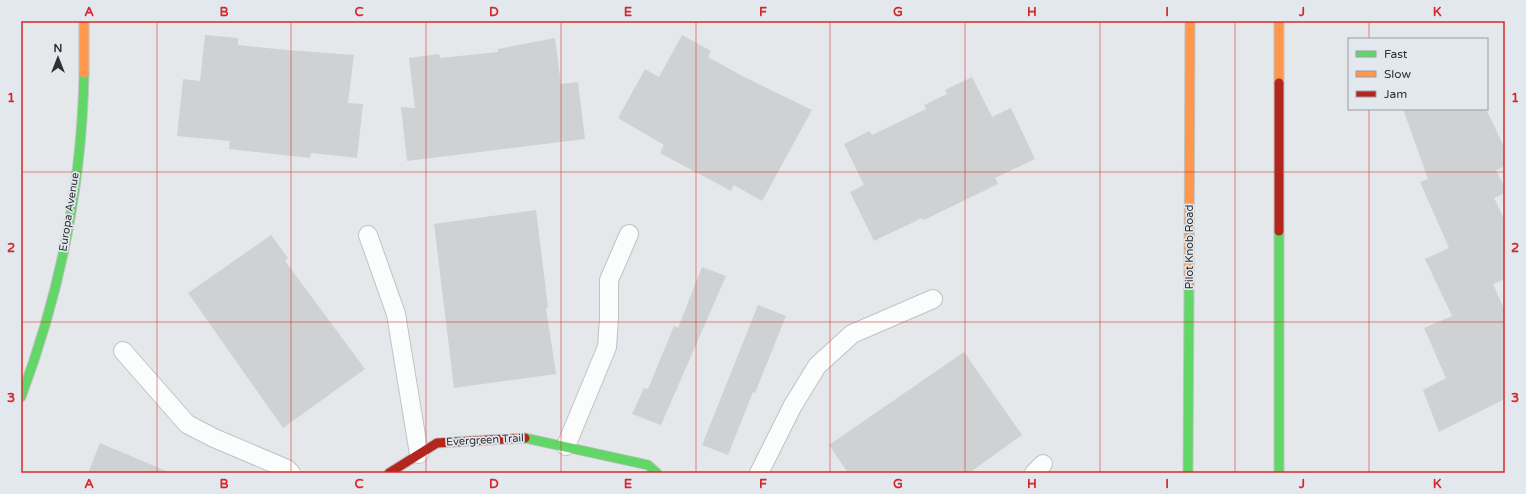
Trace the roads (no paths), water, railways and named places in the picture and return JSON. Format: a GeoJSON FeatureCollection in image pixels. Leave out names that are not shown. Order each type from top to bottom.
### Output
{"type":"FeatureCollection","features":[{"type":"Feature","properties":{"kind":"main road","name":"Europa Avenue"},"geometry":{"type":"LineString","coordinates":[[21,397],[32,370],[46,324],[69,228],[81,131],[84,21]]}},
{"type":"Feature","properties":{"kind":"main road","name":"Pilot Knob Road"},"geometry":{"type":"LineString","coordinates":[[1188,473],[1190,21]]}},
{"type":"Feature","properties":{"kind":"main road"},"geometry":{"type":"LineString","coordinates":[[1279,21],[1279,473]]}},
{"type":"Feature","properties":{"kind":"main road","name":"Evergreen Trail"},"geometry":{"type":"LineString","coordinates":[[389,473],[437,443],[529,438],[648,465],[657,473]]}},
{"type":"Feature","properties":{"kind":"lane"},"geometry":{"type":"LineString","coordinates":[[566,446],[607,347],[610,318],[610,280],[629,234]]}},
{"type":"Feature","properties":{"kind":"lane"},"geometry":{"type":"LineString","coordinates":[[368,235],[396,314],[420,454]]}},
{"type":"Feature","properties":{"kind":"lane"},"geometry":{"type":"LineString","coordinates":[[759,473],[792,406],[817,366],[852,334],[933,299]]}},
{"type":"Feature","properties":{"kind":"lane"},"geometry":{"type":"LineString","coordinates":[[123,351],[187,424],[214,438],[287,469],[291,473]]}}]}
